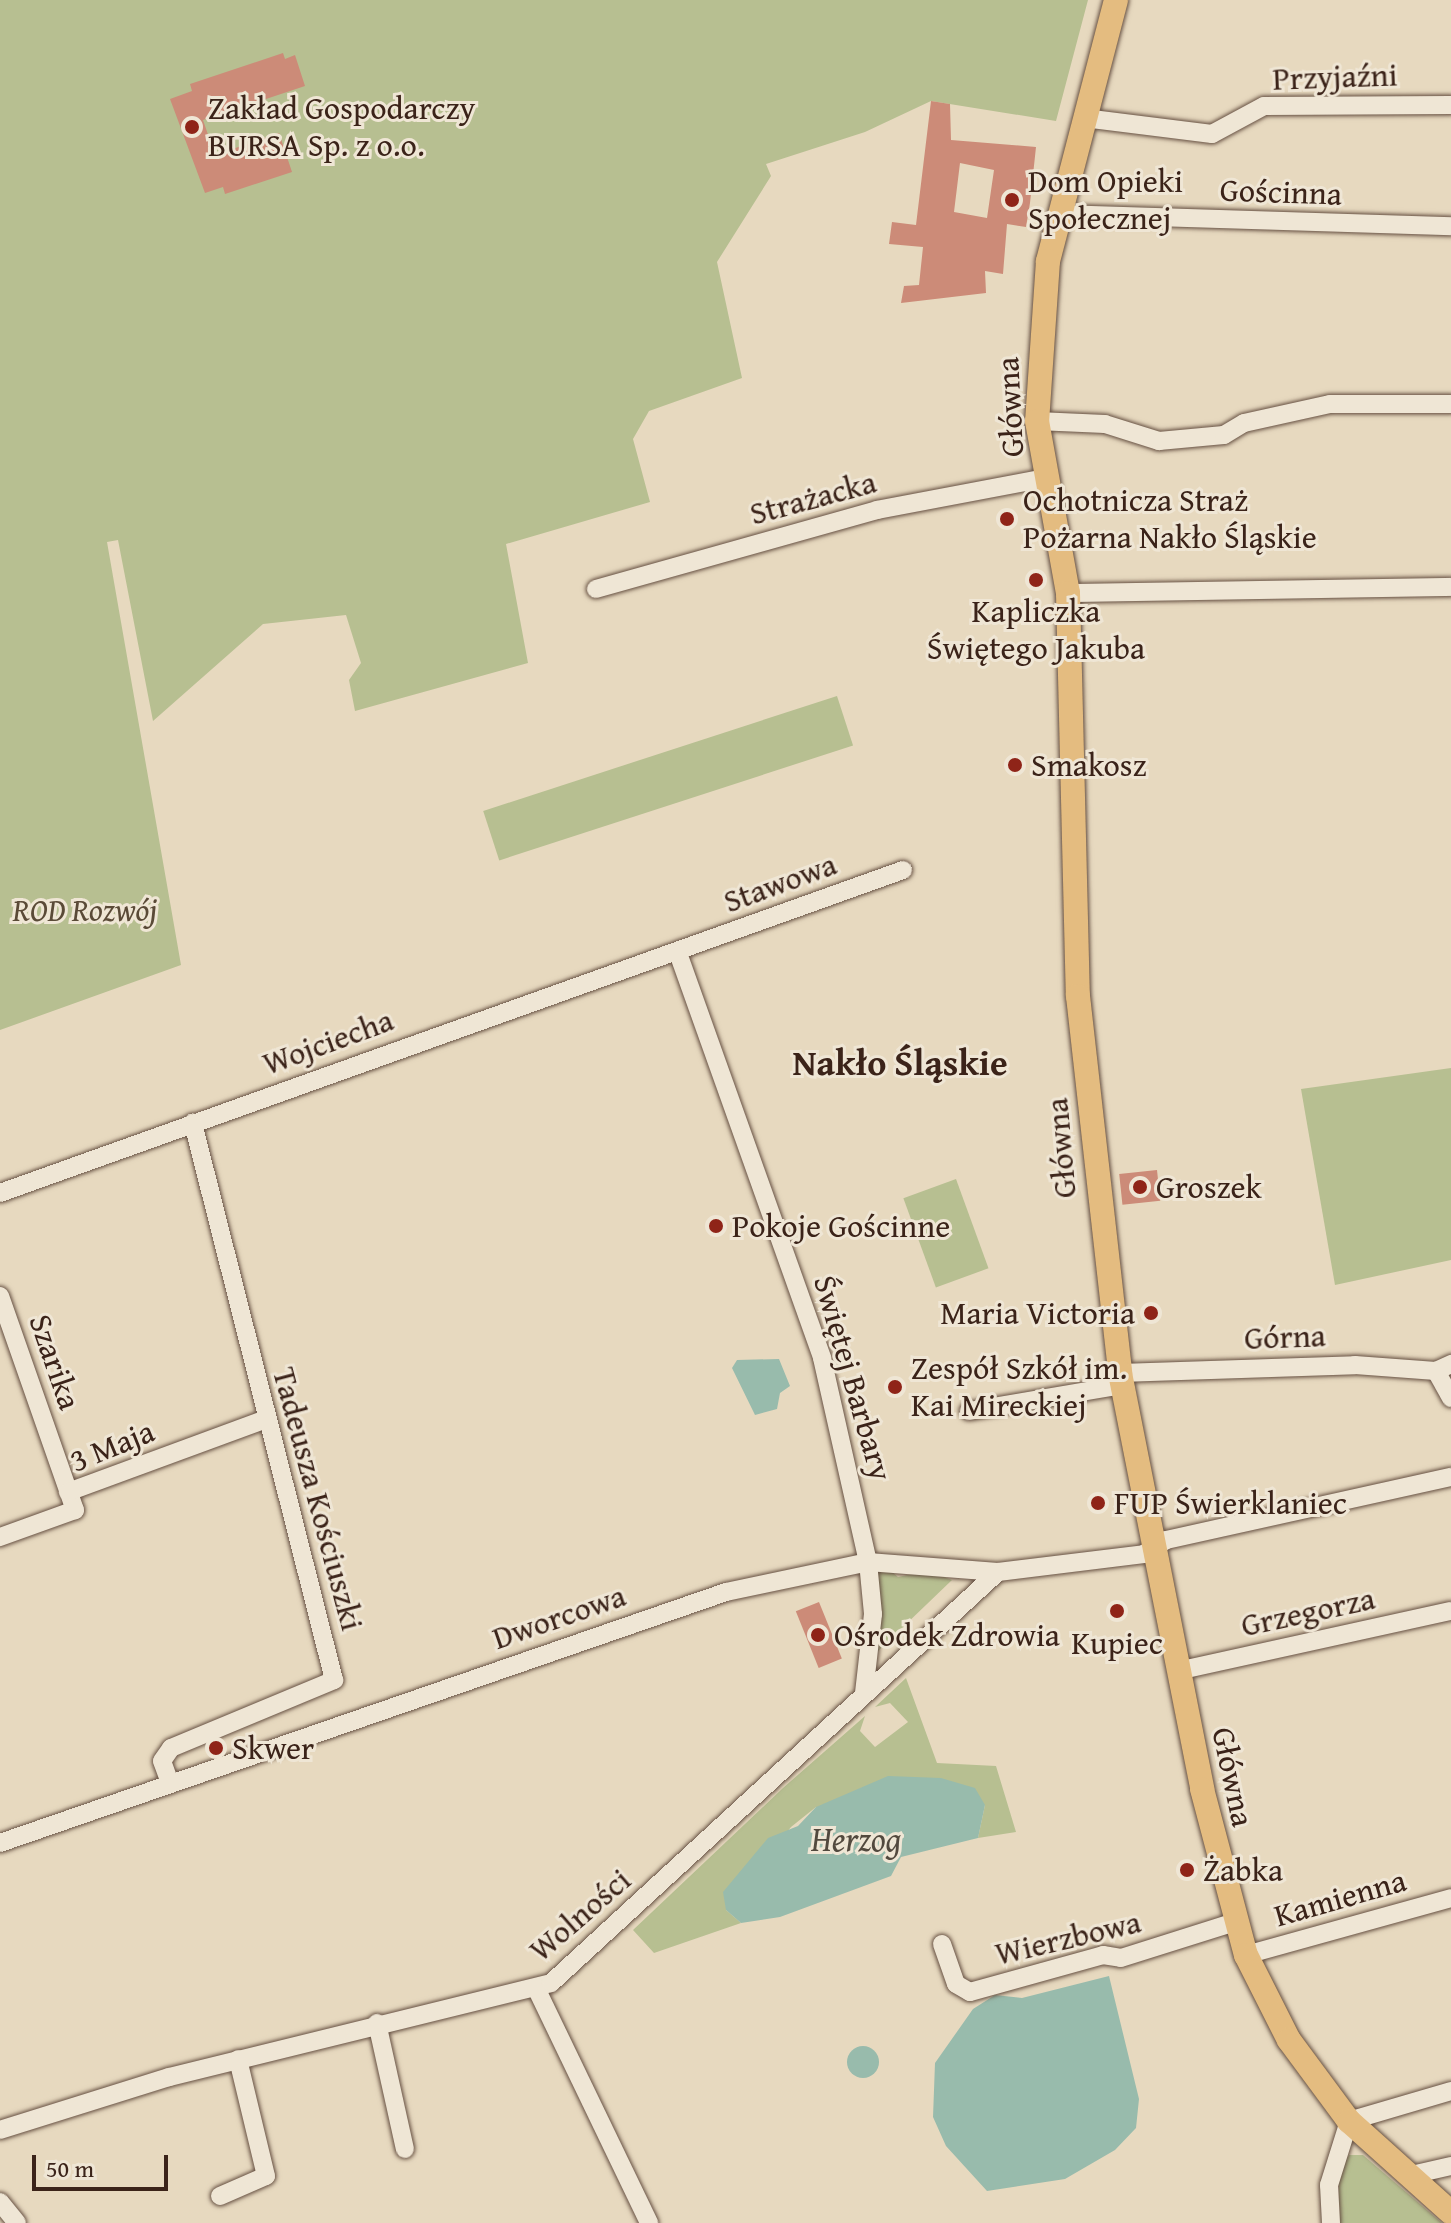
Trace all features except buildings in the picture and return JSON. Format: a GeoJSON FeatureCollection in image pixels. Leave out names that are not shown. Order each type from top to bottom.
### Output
{"type":"FeatureCollection","features":[{"type":"Feature","properties":{"kind":"main road","name":"Główna"},"geometry":{"type":"LineString","coordinates":[[1116,0],[1084,118],[1041,300],[1037,421],[1068,593],[1078,996],[1121,1379],[1177,1671],[1235,1922],[1246,1955],[1289,2040],[1349,2121],[1451,2213]]}},
{"type":"Feature","properties":{"kind":"street","name":"Przyjaźni"},"geometry":{"type":"LineString","coordinates":[[1084,118],[1212,134],[1264,106],[1451,105]]}},
{"type":"Feature","properties":{"kind":"street","name":"Gościnna"},"geometry":{"type":"LineString","coordinates":[[1060,214],[1451,226]]}},
{"type":"Feature","properties":{"kind":"street"},"geometry":{"type":"LineString","coordinates":[[1037,421],[1105,424],[1159,441],[1224,435],[1244,423],[1330,404],[1451,404]]}},
{"type":"Feature","properties":{"kind":"street","name":"Strażacka"},"geometry":{"type":"LineString","coordinates":[[596,589],[877,510],[1047,478]]}},
{"type":"Feature","properties":{"kind":"street"},"geometry":{"type":"LineString","coordinates":[[1068,593],[1451,587]]}},
{"type":"Feature","properties":{"kind":"street","name":"Stawowa"},"geometry":{"type":"LineString","coordinates":[[678,953],[903,870]]}},
{"type":"Feature","properties":{"kind":"street","name":"Wojciecha"},"geometry":{"type":"LineString","coordinates":[[0,1193],[678,953]]}},
{"type":"Feature","properties":{"kind":"street","name":"Świętej Barbary"},"geometry":{"type":"LineString","coordinates":[[678,953],[822,1358],[868,1562],[873,1614],[864,1693]]}},
{"type":"Feature","properties":{"kind":"street","name":"Tadeusza Kościuszki"},"geometry":{"type":"LineString","coordinates":[[170,1783],[162,1761],[171,1748],[334,1680],[193,1123]]}},
{"type":"Feature","properties":{"kind":"street","name":"Szarika"},"geometry":{"type":"LineString","coordinates":[[0,1296],[68,1492]]}},
{"type":"Feature","properties":{"kind":"street","name":"Górna"},"geometry":{"type":"LineString","coordinates":[[969,1411],[1121,1379],[1355,1365],[1444,1368]]}},
{"type":"Feature","properties":{"kind":"street"},"geometry":{"type":"LineString","coordinates":[[1444,1368],[1451,1398]]}},
{"type":"Feature","properties":{"kind":"street","name":"3 Maja"},"geometry":{"type":"LineString","coordinates":[[0,1537],[75,1510],[68,1492],[266,1419]]}},
{"type":"Feature","properties":{"kind":"street","name":"Dworcowa"},"geometry":{"type":"LineString","coordinates":[[0,1843],[726,1592],[868,1562],[998,1572],[1144,1554],[1153,1545],[1451,1477]]}},
{"type":"Feature","properties":{"kind":"street","name":"Wolności"},"geometry":{"type":"LineString","coordinates":[[0,2130],[238,2059],[377,2023],[537,1990],[702,1849],[864,1693],[998,1572]]}},
{"type":"Feature","properties":{"kind":"street","name":"Grzegorza"},"geometry":{"type":"LineString","coordinates":[[1177,1671],[1451,1611]]}},
{"type":"Feature","properties":{"kind":"street","name":"Kamienna"},"geometry":{"type":"LineString","coordinates":[[1246,1955],[1451,1898]]}},
{"type":"Feature","properties":{"kind":"street","name":"Wierzbowa"},"geometry":{"type":"LineString","coordinates":[[942,1944],[956,1984],[970,1992],[1103,1955],[1121,1958],[1235,1922]]}},
{"type":"Feature","properties":{"kind":"street"},"geometry":{"type":"LineString","coordinates":[[537,1990],[649,2223]]}},
{"type":"Feature","properties":{"kind":"street"},"geometry":{"type":"LineString","coordinates":[[377,2023],[405,2149]]}},
{"type":"Feature","properties":{"kind":"street"},"geometry":{"type":"LineString","coordinates":[[220,2196],[266,2176],[238,2059]]}},
{"type":"Feature","properties":{"kind":"street"},"geometry":{"type":"LineString","coordinates":[[1331,2223],[1329,2185],[1349,2121],[1451,2091]]}},
{"type":"Feature","properties":{"kind":"street"},"geometry":{"type":"LineString","coordinates":[[1407,2176],[1451,2166]]}},
{"type":"Feature","properties":{"kind":"street"},"geometry":{"type":"LineString","coordinates":[[0,2202],[17,2223]]}},
{"type":"Feature","properties":{"kind":"green space","name":"ROD Rozwój"},"geometry":{"type":"Polygon","coordinates":[[[0,0],[1088,0],[1056,121],[931,101],[865,132],[766,164],[771,176],[717,262],[742,378],[649,411],[633,439],[650,502],[506,544],[528,663],[355,711],[349,680],[361,663],[346,615],[263,624],[153,721],[118,540],[107,542],[181,965],[0,1030],[0,0]]]}},
{"type":"Feature","properties":{"kind":"green space"},"geometry":{"type":"Polygon","coordinates":[[[837,696],[853,745],[499,860],[483,811],[837,696]]]}},
{"type":"Feature","properties":{"kind":"green space"},"geometry":{"type":"Polygon","coordinates":[[[1451,1068],[1451,1260],[1335,1285],[1301,1089],[1451,1068]]]}},
{"type":"Feature","properties":{"kind":"green space"},"geometry":{"type":"Polygon","coordinates":[[[956,1179],[988,1268],[936,1287],[903,1198],[956,1179]]]}},
{"type":"Feature","properties":{"kind":"green space"},"geometry":{"type":"Polygon","coordinates":[[[890,1570],[898,1577],[927,1571],[952,1580],[876,1653],[881,1615],[877,1571],[890,1570]]]}},
{"type":"Feature","properties":{"kind":"green space"},"geometry":{"type":"Polygon","coordinates":[[[906,1678],[937,1763],[996,1766],[1016,1832],[978,1838],[985,1805],[816,1807],[791,1827],[726,1910],[741,1923],[654,1953],[633,1930],[783,1788],[865,1716],[860,1731],[875,1747],[908,1722],[890,1703],[875,1707],[906,1678]]]}},
{"type":"Feature","properties":{"kind":"green space"},"geometry":{"type":"Polygon","coordinates":[[[1349,2155],[1363,2155],[1442,2223],[1340,2223],[1338,2172],[1349,2155]]]}},
{"type":"Feature","properties":{"kind":"water"},"geometry":{"type":"Polygon","coordinates":[[[779,1359],[790,1386],[780,1393],[777,1409],[755,1415],[732,1368],[737,1360],[779,1359]]]}},
{"type":"Feature","properties":{"kind":"water","name":"Herzog"},"geometry":{"type":"Polygon","coordinates":[[[888,1776],[941,1778],[975,1788],[985,1805],[978,1838],[901,1857],[891,1876],[780,1917],[741,1923],[726,1910],[723,1892],[768,1838],[798,1826],[816,1807],[888,1776]]]}},
{"type":"Feature","properties":{"kind":"water"},"geometry":{"type":"Polygon","coordinates":[[[1109,1976],[1139,2099],[1136,2128],[1115,2150],[1065,2179],[987,2191],[946,2146],[933,2117],[935,2063],[973,2009],[995,1995],[1022,1998],[1109,1976]]]}},
{"type":"Feature","properties":{"kind":"water"},"geometry":{"type":"Polygon","coordinates":[[[863,2046],[875,2050],[879,2062],[875,2074],[863,2078],[851,2074],[847,2062],[851,2050],[863,2046]]]}},
{"type":"Feature","properties":{"kind":"place","name":"Zakład Gospodarczy BURSA Sp. z o.o."},"geometry":{"type":"Point","coordinates":[192,127]}},
{"type":"Feature","properties":{"kind":"place","name":"Dom Opieki Społecznej"},"geometry":{"type":"Point","coordinates":[1012,200]}},
{"type":"Feature","properties":{"kind":"place","name":"Ochotnicza Straż Pożarna Nakło Śląskie"},"geometry":{"type":"Point","coordinates":[1007,519]}},
{"type":"Feature","properties":{"kind":"place","name":"Kapliczka Świętego Jakuba"},"geometry":{"type":"Point","coordinates":[1036,580]}},
{"type":"Feature","properties":{"kind":"place","name":"Smakosz"},"geometry":{"type":"Point","coordinates":[1015,765]}},
{"type":"Feature","properties":{"kind":"place","name":"Groszek"},"geometry":{"type":"Point","coordinates":[1140,1187]}},
{"type":"Feature","properties":{"kind":"place","name":"Pokoje Gościnne"},"geometry":{"type":"Point","coordinates":[716,1226]}},
{"type":"Feature","properties":{"kind":"place","name":"Maria Victoria"},"geometry":{"type":"Point","coordinates":[1151,1313]}},
{"type":"Feature","properties":{"kind":"place","name":"Zespół Szkół im. Kai Mireckiej"},"geometry":{"type":"Point","coordinates":[895,1387]}},
{"type":"Feature","properties":{"kind":"place","name":"FUP Świerklaniec"},"geometry":{"type":"Point","coordinates":[1098,1503]}},
{"type":"Feature","properties":{"kind":"place","name":"Kupiec"},"geometry":{"type":"Point","coordinates":[1117,1611]}},
{"type":"Feature","properties":{"kind":"place","name":"Ośrodek Zdrowia"},"geometry":{"type":"Point","coordinates":[818,1635]}},
{"type":"Feature","properties":{"kind":"place","name":"Skwer"},"geometry":{"type":"Point","coordinates":[216,1748]}},
{"type":"Feature","properties":{"kind":"place","name":"Żabka"},"geometry":{"type":"Point","coordinates":[1187,1870]}},
{"type":"Feature","properties":{"kind":"district","name":"Nakło Śląskie"},"geometry":{"type":"Point","coordinates":[900,1062]}}]}
